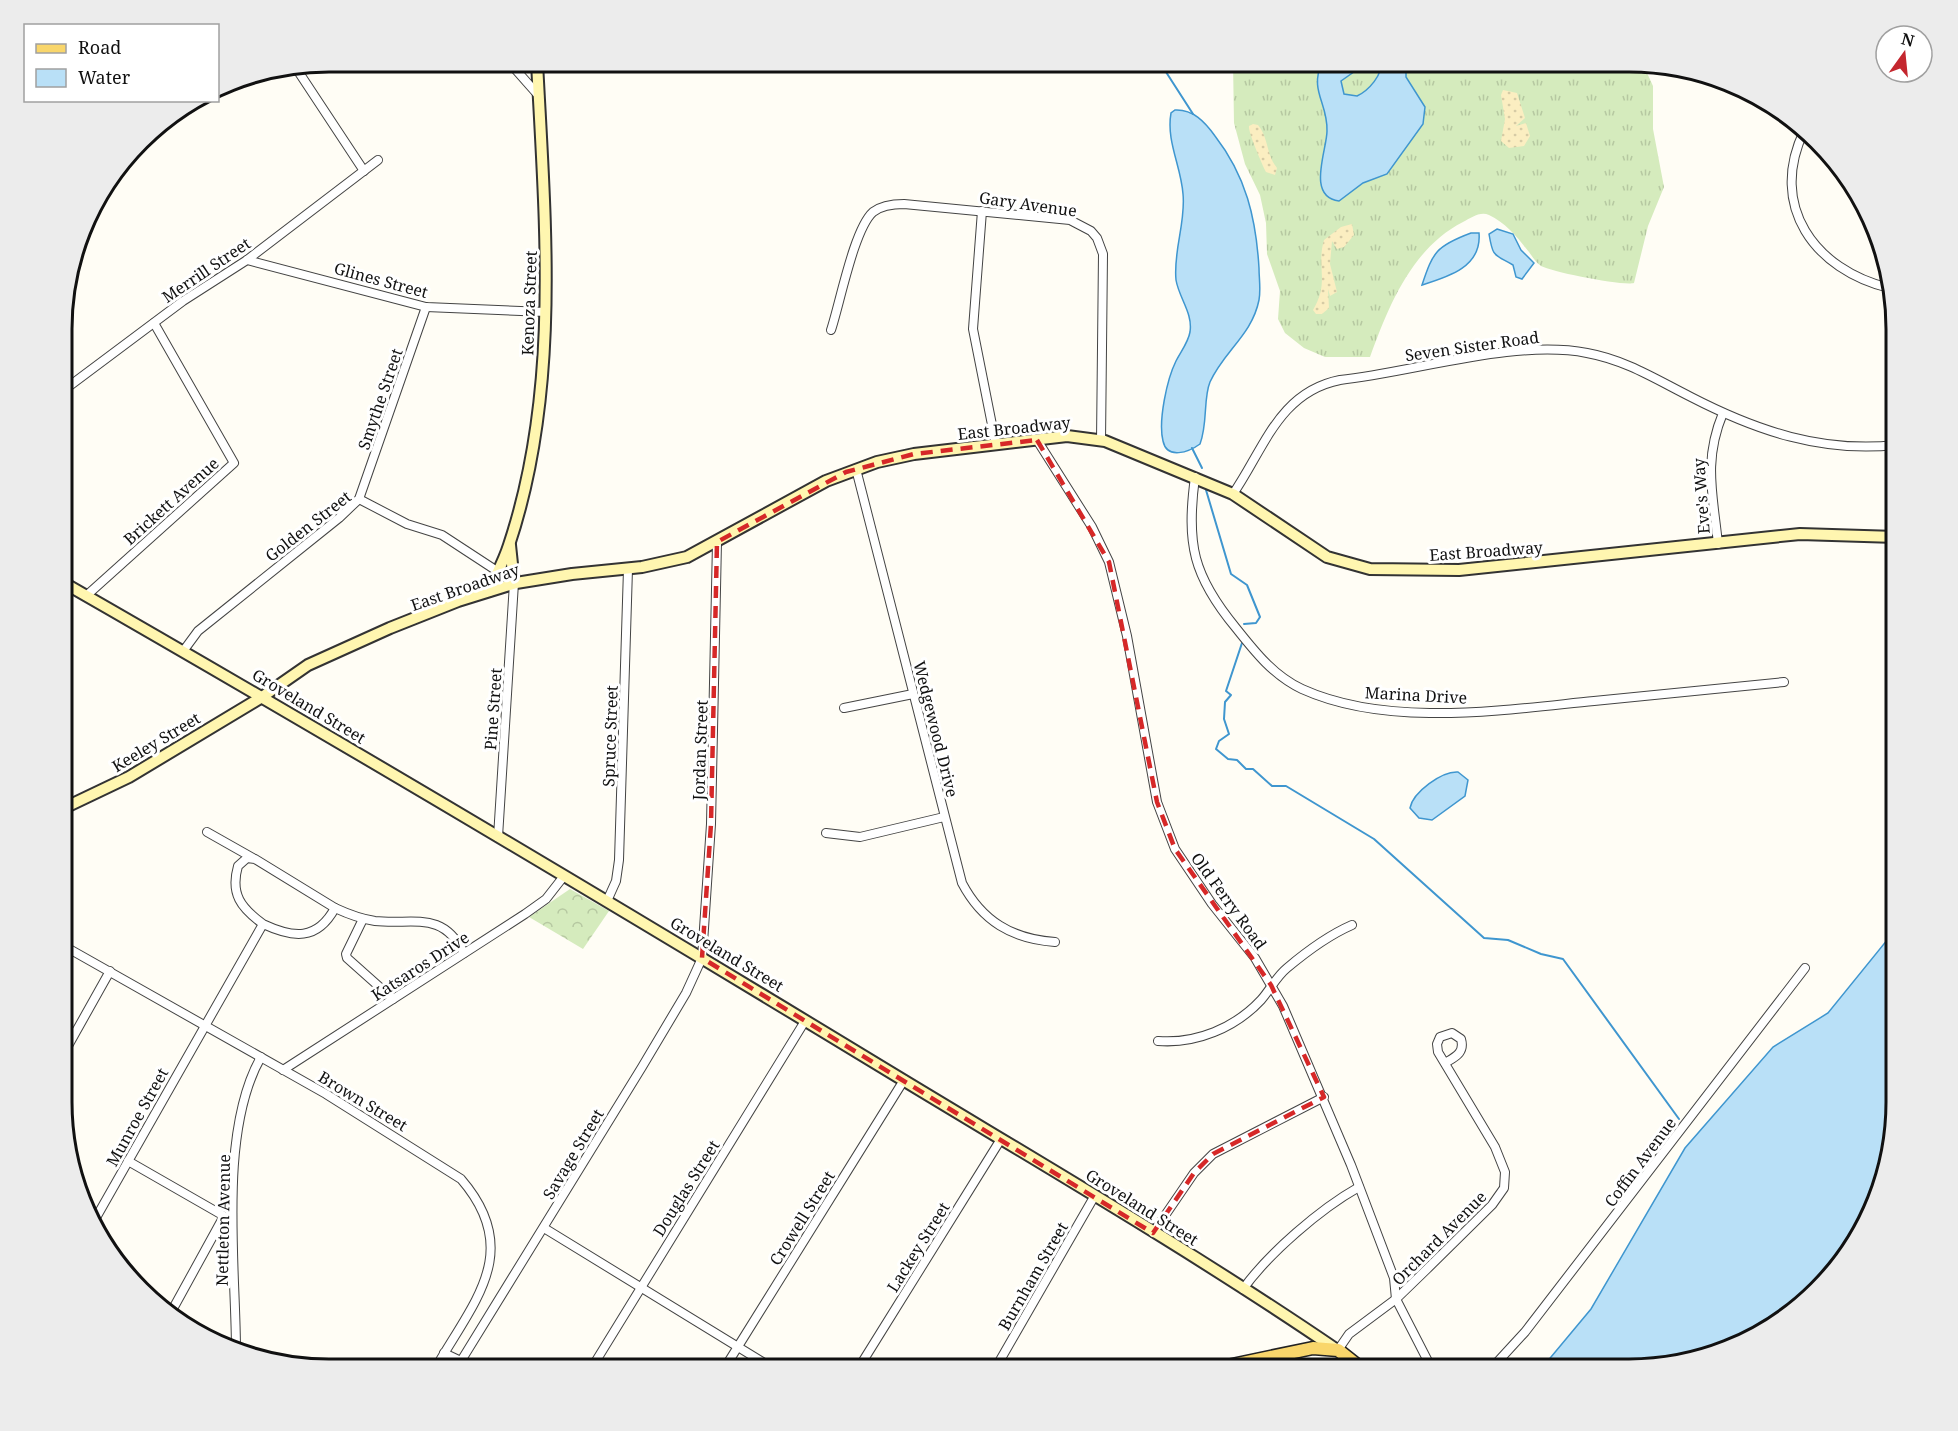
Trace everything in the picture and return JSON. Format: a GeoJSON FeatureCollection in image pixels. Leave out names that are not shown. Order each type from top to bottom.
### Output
{"type":"FeatureCollection","features":[{"type":"Feature","properties":{"kind":"main road"},"geometry":{"type":"LineString","coordinates":[[1256,1359],[1299,1349],[1338,1350]]}},
{"type":"Feature","properties":{"kind":"main road","name":"Groveland Street"},"geometry":{"type":"LineString","coordinates":[[1338,1350],[1349,1359]]}},
{"type":"Feature","properties":{"kind":"street"},"geometry":{"type":"LineString","coordinates":[[518,72],[538,96]]}},
{"type":"Feature","properties":{"kind":"street","name":"Kenoza Street"},"geometry":{"type":"LineString","coordinates":[[489,591],[510,543],[531,453],[546,312],[546,242],[537,72]]}},
{"type":"Feature","properties":{"kind":"street"},"geometry":{"type":"LineString","coordinates":[[300,74],[364,171]]}},
{"type":"Feature","properties":{"kind":"street"},"geometry":{"type":"LineString","coordinates":[[1801,139],[1796,152],[1792,180],[1796,207],[1807,233],[1824,255],[1838,268],[1863,281],[1882,286]]}},
{"type":"Feature","properties":{"kind":"street","name":"Merrill Street"},"geometry":{"type":"LineString","coordinates":[[72,384],[154,322],[247,260],[378,160]]}},
{"type":"Feature","properties":{"kind":"street","name":"Gary Avenue"},"geometry":{"type":"LineString","coordinates":[[831,330],[856,243],[873,213],[885,206],[904,204],[1070,220],[1091,231],[1097,238],[1103,254],[1101,441]]}},
{"type":"Feature","properties":{"kind":"street"},"geometry":{"type":"LineString","coordinates":[[982,211],[973,329],[996,445]]}},
{"type":"Feature","properties":{"kind":"street","name":"Glines Street"},"geometry":{"type":"LineString","coordinates":[[247,260],[426,307],[546,312]]}},
{"type":"Feature","properties":{"kind":"street","name":"Smythe Street"},"geometry":{"type":"LineString","coordinates":[[359,499],[426,307]]}},
{"type":"Feature","properties":{"kind":"street","name":"Brickett Avenue"},"geometry":{"type":"LineString","coordinates":[[86,596],[234,463],[154,322]]}},
{"type":"Feature","properties":{"kind":"street","name":"Seven Sister Road"},"geometry":{"type":"LineString","coordinates":[[1233,494],[1287,408],[1311,390],[1340,380],[1530,349],[1568,350],[1624,363],[1723,413],[1763,430],[1809,443],[1856,448],[1886,446]]}},
{"type":"Feature","properties":{"kind":"street","name":"Eve's Way"},"geometry":{"type":"LineString","coordinates":[[1718,544],[1710,461],[1712,441],[1723,413]]}},
{"type":"Feature","properties":{"kind":"street","name":"East Broadway"},"geometry":{"type":"LineString","coordinates":[[262,697],[308,664],[333,652],[489,591],[514,584],[572,574],[627,569],[687,556],[717,542],[826,481],[856,469],[914,454],[1077,436],[1101,441],[1233,494],[1318,552],[1344,563],[1370,569],[1459,570],[1800,534],[1886,537]]}},
{"type":"Feature","properties":{"kind":"street","name":"Old Ferry Road"},"geometry":{"type":"LineString","coordinates":[[1037,440],[1092,527],[1116,583],[1157,802],[1175,849],[1200,887],[1255,958],[1284,1006],[1324,1097],[1394,1278],[1396,1299],[1427,1359]]}},
{"type":"Feature","properties":{"kind":"street","name":"Wedgewood Drive"},"geometry":{"type":"LineString","coordinates":[[856,469],[957,870],[969,896],[977,907],[1005,930],[1030,938],[1055,942]]}},
{"type":"Feature","properties":{"kind":"street","name":"Marina Drive"},"geometry":{"type":"LineString","coordinates":[[1195,477],[1191,503],[1193,546],[1198,570],[1209,594],[1269,667],[1289,682],[1321,696],[1369,708],[1474,712],[1784,682]]}},
{"type":"Feature","properties":{"kind":"street","name":"Golden Street"},"geometry":{"type":"LineString","coordinates":[[184,650],[198,631],[339,519],[359,499],[407,524],[442,535],[497,571]]}},
{"type":"Feature","properties":{"kind":"street","name":"Jordan Street"},"geometry":{"type":"LineString","coordinates":[[702,957],[711,824],[717,542]]}},
{"type":"Feature","properties":{"kind":"street","name":"Kenoza Street"},"geometry":{"type":"LineString","coordinates":[[510,543],[514,584]]}},
{"type":"Feature","properties":{"kind":"street","name":"Spruce Street"},"geometry":{"type":"LineString","coordinates":[[607,901],[616,881],[620,860],[627,569]]}},
{"type":"Feature","properties":{"kind":"street","name":"Pine Street"},"geometry":{"type":"LineString","coordinates":[[498,837],[514,584]]}},
{"type":"Feature","properties":{"kind":"street","name":"Groveland Street"},"geometry":{"type":"LineString","coordinates":[[72,588],[184,650],[702,957],[1153,1233],[1338,1350]]}},
{"type":"Feature","properties":{"kind":"street"},"geometry":{"type":"LineString","coordinates":[[844,708],[913,694]]}},
{"type":"Feature","properties":{"kind":"street","name":"Keeley Street"},"geometry":{"type":"LineString","coordinates":[[72,804],[129,777],[262,697]]}},
{"type":"Feature","properties":{"kind":"street"},"geometry":{"type":"LineString","coordinates":[[826,833],[860,837],[944,817]]}},
{"type":"Feature","properties":{"kind":"street"},"geometry":{"type":"LineString","coordinates":[[207,832],[335,908],[363,919],[432,923],[450,932],[464,953]]}},
{"type":"Feature","properties":{"kind":"street"},"geometry":{"type":"LineString","coordinates":[[255,859],[245,859],[237,866],[234,889],[242,907],[263,924],[282,933],[307,933],[324,924],[335,908]]}},
{"type":"Feature","properties":{"kind":"street","name":"Katsaros Drive"},"geometry":{"type":"LineString","coordinates":[[283,1070],[546,899],[564,876]]}},
{"type":"Feature","properties":{"kind":"street"},"geometry":{"type":"LineString","coordinates":[[363,919],[346,954],[347,958],[393,999]]}},
{"type":"Feature","properties":{"kind":"street","name":"Munroe Street"},"geometry":{"type":"LineString","coordinates":[[98,1214],[263,924]]}},
{"type":"Feature","properties":{"kind":"street"},"geometry":{"type":"LineString","coordinates":[[1158,1041],[1186,1042],[1239,1020],[1261,999],[1286,969],[1332,935],[1352,925]]}},
{"type":"Feature","properties":{"kind":"street","name":"Brown Street"},"geometry":{"type":"LineString","coordinates":[[72,950],[261,1057],[448,1169],[476,1197],[490,1230],[489,1270],[482,1293],[441,1359]]}},
{"type":"Feature","properties":{"kind":"street","name":"Savage Street"},"geometry":{"type":"LineString","coordinates":[[462,1359],[664,1031],[686,993],[702,957]]}},
{"type":"Feature","properties":{"kind":"street","name":"Coffin Avenue"},"geometry":{"type":"LineString","coordinates":[[1501,1359],[1533,1323],[1805,968]]}},
{"type":"Feature","properties":{"kind":"street"},"geometry":{"type":"LineString","coordinates":[[72,1039],[110,972]]}},
{"type":"Feature","properties":{"kind":"street","name":"Douglas Street"},"geometry":{"type":"LineString","coordinates":[[597,1359],[805,1021]]}},
{"type":"Feature","properties":{"kind":"street","name":"Nettleton Avenue"},"geometry":{"type":"LineString","coordinates":[[236,1341],[236,1159],[248,1084],[261,1057]]}},
{"type":"Feature","properties":{"kind":"street","name":"Orchard Avenue"},"geometry":{"type":"LineString","coordinates":[[1338,1350],[1349,1334],[1396,1299],[1469,1228],[1504,1188],[1505,1172],[1495,1147],[1445,1063]]}},
{"type":"Feature","properties":{"kind":"street","name":"Crowell Street"},"geometry":{"type":"LineString","coordinates":[[730,1359],[904,1080]]}},
{"type":"Feature","properties":{"kind":"street"},"geometry":{"type":"LineString","coordinates":[[1153,1233],[1189,1180],[1213,1154],[1324,1097]]}},
{"type":"Feature","properties":{"kind":"street","name":"Lackey Street"},"geometry":{"type":"LineString","coordinates":[[864,1359],[1000,1139]]}},
{"type":"Feature","properties":{"kind":"street"},"geometry":{"type":"LineString","coordinates":[[128,1161],[224,1216],[174,1307]]}},
{"type":"Feature","properties":{"kind":"street"},"geometry":{"type":"LineString","coordinates":[[1243,1289],[1264,1262],[1323,1212],[1359,1187]]}},
{"type":"Feature","properties":{"kind":"street","name":"Burnham Street"},"geometry":{"type":"LineString","coordinates":[[1001,1359],[1094,1197]]}},
{"type":"Feature","properties":{"kind":"street"},"geometry":{"type":"LineString","coordinates":[[544,1228],[758,1359]]}},
{"type":"Feature","properties":{"kind":"street","name":"Savage Street"},"geometry":{"type":"LineString","coordinates":[[444,1353],[451,1359]]}},
{"type":"Feature","properties":{"kind":"highlighted area"},"geometry":{"type":"Polygon","coordinates":[[[1037,440],[1109,562],[1157,802],[1175,849],[1271,985],[1324,1097],[1213,1154],[1194,1173],[1153,1233],[702,958],[711,824],[717,542],[846,472],[914,454],[1037,440]]]}},
{"type":"Feature","properties":{"kind":"green space"},"geometry":{"type":"Polygon","coordinates":[[[1233,72],[1647,73],[1653,86],[1653,129],[1664,187],[1648,226],[1634,283],[1587,278],[1541,266],[1506,227],[1489,215],[1479,214],[1445,233],[1416,262],[1394,298],[1370,357],[1325,357],[1304,348],[1285,333],[1278,319],[1280,291],[1267,254],[1266,223],[1260,195],[1245,164],[1234,123],[1233,72]]]}},
{"type":"Feature","properties":{"kind":"green space"},"geometry":{"type":"Polygon","coordinates":[[[570,889],[609,911],[583,949],[529,917],[570,889]]]}},
{"type":"Feature","properties":{"kind":"sand"},"geometry":{"type":"Polygon","coordinates":[[[1503,90],[1517,93],[1525,118],[1516,126],[1526,123],[1530,136],[1524,146],[1509,148],[1501,141],[1505,119],[1501,95],[1503,90]]]}},
{"type":"Feature","properties":{"kind":"sand"},"geometry":{"type":"Polygon","coordinates":[[[1258,125],[1262,130],[1271,158],[1277,168],[1275,175],[1266,172],[1249,129],[1249,126],[1258,125]]]}},
{"type":"Feature","properties":{"kind":"sand"},"geometry":{"type":"Polygon","coordinates":[[[1352,224],[1354,235],[1344,247],[1337,249],[1332,241],[1330,264],[1337,292],[1330,296],[1328,289],[1329,308],[1322,314],[1316,314],[1313,310],[1321,291],[1321,258],[1324,240],[1341,227],[1352,224]]]}},
{"type":"Feature","properties":{"kind":"water"},"geometry":{"type":"Polygon","coordinates":[[[1319,72],[1354,72],[1341,81],[1344,94],[1357,96],[1374,82],[1380,72],[1406,72],[1406,77],[1425,107],[1423,124],[1387,174],[1363,183],[1339,201],[1329,198],[1323,191],[1321,182],[1327,121],[1317,81],[1319,72]]]}},
{"type":"Feature","properties":{"kind":"water"},"geometry":{"type":"Polygon","coordinates":[[[1175,110],[1193,114],[1203,121],[1235,166],[1252,215],[1258,250],[1260,288],[1259,300],[1250,323],[1210,382],[1200,444],[1179,453],[1169,451],[1165,447],[1162,433],[1167,389],[1176,361],[1190,332],[1190,318],[1176,280],[1176,258],[1183,205],[1182,184],[1170,134],[1171,113],[1175,110]]]}},
{"type":"Feature","properties":{"kind":"water"},"geometry":{"type":"Polygon","coordinates":[[[1497,229],[1513,234],[1521,250],[1534,263],[1522,279],[1516,277],[1513,265],[1498,257],[1493,251],[1489,234],[1497,229]]]}},
{"type":"Feature","properties":{"kind":"water"},"geometry":{"type":"Polygon","coordinates":[[[1471,233],[1479,233],[1475,254],[1469,262],[1452,274],[1422,285],[1433,257],[1443,246],[1471,233]]]}},
{"type":"Feature","properties":{"kind":"water"},"geometry":{"type":"Polygon","coordinates":[[[1458,772],[1468,780],[1465,796],[1432,820],[1419,818],[1410,808],[1422,789],[1444,775],[1458,772]]]}},
{"type":"Feature","properties":{"kind":"water"},"geometry":{"type":"Polygon","coordinates":[[[1886,941],[1884,1135],[1877,1168],[1866,1200],[1852,1230],[1833,1258],[1811,1284],[1772,1316],[1711,1345],[1662,1357],[1549,1359],[1591,1309],[1685,1148],[1773,1047],[1828,1013],[1886,941]]]}},
{"type":"Feature","properties":{"kind":"waterway"},"geometry":{"type":"LineString","coordinates":[[1166,72],[1193,114]]}},
{"type":"Feature","properties":{"kind":"waterway"},"geometry":{"type":"LineString","coordinates":[[1192,448],[1202,468]]}},
{"type":"Feature","properties":{"kind":"waterway"},"geometry":{"type":"LineString","coordinates":[[1206,490],[1231,574],[1247,585],[1260,617],[1256,623],[1244,624]]}},
{"type":"Feature","properties":{"kind":"waterway"},"geometry":{"type":"LineString","coordinates":[[1242,643],[1226,691],[1231,695],[1225,702],[1224,719],[1229,734],[1219,741],[1216,749],[1228,759],[1237,760],[1246,769],[1253,769],[1272,786],[1286,786],[1374,839],[1484,938],[1508,940],[1541,954],[1563,959],[1679,1119]]}}]}
